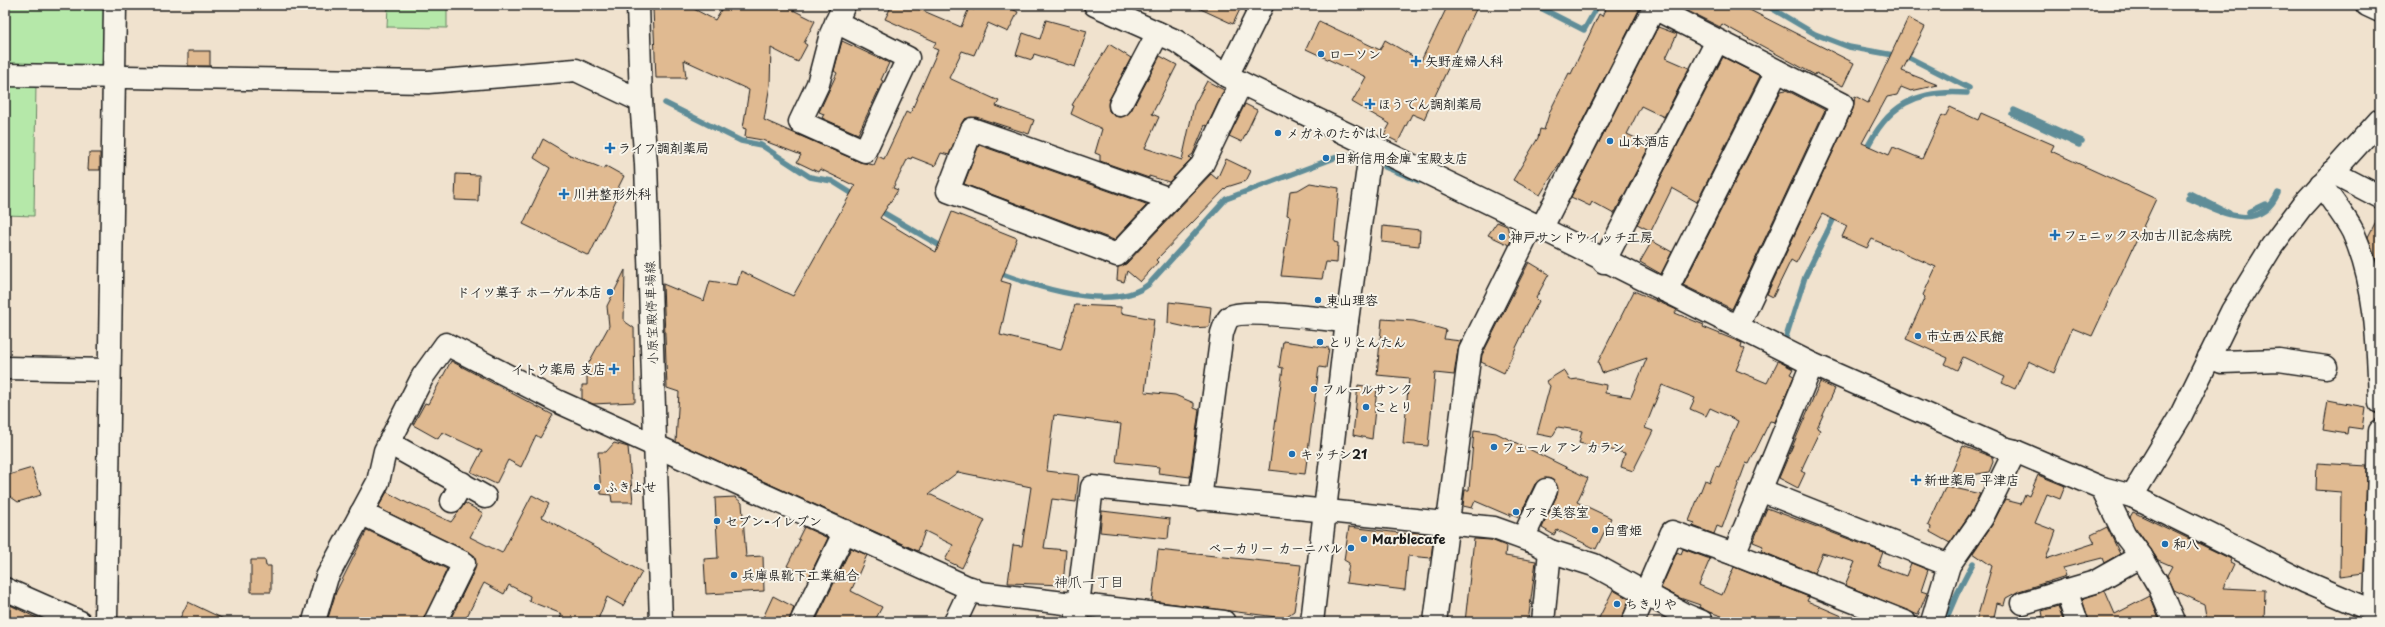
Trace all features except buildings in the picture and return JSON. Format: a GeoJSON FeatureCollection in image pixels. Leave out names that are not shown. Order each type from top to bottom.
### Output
{"type":"FeatureCollection","features":[{"type":"Feature","properties":{"kind":"street"},"geometry":{"type":"LineString","coordinates":[[106,622],[116,5]]}},
{"type":"Feature","properties":{"kind":"street","name":"小原宝殿停車場線"},"geometry":{"type":"LineString","coordinates":[[638,5],[641,101],[646,164],[654,446],[661,622]]}},
{"type":"Feature","properties":{"kind":"street"},"geometry":{"type":"LineString","coordinates":[[1095,5],[1176,41],[1234,80],[1537,226],[1604,262],[1738,326],[1812,364],[2002,448],[2015,451],[2102,488],[2132,496],[2305,582],[2378,613],[2380,431]]}},
{"type":"Feature","properties":{"kind":"street"},"geometry":{"type":"LineString","coordinates":[[1170,199],[972,129],[948,191],[1117,255],[1170,199],[1202,165],[1262,5]]}},
{"type":"Feature","properties":{"kind":"street"},"geometry":{"type":"LineString","coordinates":[[2367,5],[2380,12]]}},
{"type":"Feature","properties":{"kind":"street"},"geometry":{"type":"LineString","coordinates":[[1435,622],[1470,351],[1654,8],[1842,104],[1738,326]]}},
{"type":"Feature","properties":{"kind":"street"},"geometry":{"type":"LineString","coordinates":[[840,14],[908,58],[865,151],[800,122],[818,84],[840,14]]}},
{"type":"Feature","properties":{"kind":"street"},"geometry":{"type":"LineString","coordinates":[[1120,105],[1158,33]]}},
{"type":"Feature","properties":{"kind":"street"},"geometry":{"type":"LineString","coordinates":[[1604,262],[1717,41]]}},
{"type":"Feature","properties":{"kind":"street"},"geometry":{"type":"LineString","coordinates":[[5,75],[428,82],[576,70],[641,101]]}},
{"type":"Feature","properties":{"kind":"street"},"geometry":{"type":"LineString","coordinates":[[1666,291],[1777,71]]}},
{"type":"Feature","properties":{"kind":"street"},"geometry":{"type":"LineString","coordinates":[[2132,496],[2181,415],[2209,357],[2251,278],[2302,206],[2380,120]]}},
{"type":"Feature","properties":{"kind":"street"},"geometry":{"type":"LineString","coordinates":[[1312,622],[1347,321],[1371,146]]}},
{"type":"Feature","properties":{"kind":"street"},"geometry":{"type":"LineString","coordinates":[[2327,178],[2380,197]]}},
{"type":"Feature","properties":{"kind":"street"},"geometry":{"type":"LineString","coordinates":[[2327,178],[2352,232],[2364,263],[2378,332],[2380,402]]}},
{"type":"Feature","properties":{"kind":"street"},"geometry":{"type":"LineString","coordinates":[[1200,499],[1222,333],[1225,323],[1230,317],[1247,313],[1347,321]]}},
{"type":"Feature","properties":{"kind":"street"},"geometry":{"type":"LineString","coordinates":[[314,622],[327,577],[378,482],[385,451],[423,376],[446,344],[559,402],[654,446],[987,594],[1076,614],[1224,622]]}},
{"type":"Feature","properties":{"kind":"street"},"geometry":{"type":"LineString","coordinates":[[2209,357],[2222,362],[2279,360],[2326,367]]}},
{"type":"Feature","properties":{"kind":"street"},"geometry":{"type":"LineString","coordinates":[[1734,554],[1812,364]]}},
{"type":"Feature","properties":{"kind":"street"},"geometry":{"type":"LineString","coordinates":[[5,368],[109,370]]}},
{"type":"Feature","properties":{"kind":"street"},"geometry":{"type":"LineString","coordinates":[[389,443],[457,492],[485,497]]}},
{"type":"Feature","properties":{"kind":"street"},"geometry":{"type":"LineString","coordinates":[[1932,622],[1949,565],[1982,518],[2015,451]]}},
{"type":"Feature","properties":{"kind":"street"},"geometry":{"type":"LineString","coordinates":[[1076,614],[1092,487],[1448,525],[1494,528],[1536,543],[1550,551],[1594,565],[1683,614],[1702,622]]}},
{"type":"Feature","properties":{"kind":"street"},"geometry":{"type":"LineString","coordinates":[[2102,488],[2125,535],[2141,556],[2160,588],[2174,622]]}},
{"type":"Feature","properties":{"kind":"street"},"geometry":{"type":"LineString","coordinates":[[1523,538],[1546,490]]}},
{"type":"Feature","properties":{"kind":"street"},"geometry":{"type":"LineString","coordinates":[[1760,490],[1949,565]]}},
{"type":"Feature","properties":{"kind":"street"},"geometry":{"type":"LineString","coordinates":[[361,512],[464,563],[435,622]]}},
{"type":"Feature","properties":{"kind":"street"},"geometry":{"type":"LineString","coordinates":[[801,622],[845,531]]}},
{"type":"Feature","properties":{"kind":"street"},"geometry":{"type":"LineString","coordinates":[[1633,622],[1672,532],[1734,554],[1905,622]]}},
{"type":"Feature","properties":{"kind":"street"},"geometry":{"type":"LineString","coordinates":[[1543,622],[1550,551]]}},
{"type":"Feature","properties":{"kind":"street"},"geometry":{"type":"LineString","coordinates":[[2023,603],[2095,582],[2141,556]]}},
{"type":"Feature","properties":{"kind":"street"},"geometry":{"type":"LineString","coordinates":[[955,622],[971,588]]}},
{"type":"Feature","properties":{"kind":"street"},"geometry":{"type":"LineString","coordinates":[[5,589],[69,620]]}},
{"type":"Feature","properties":{"kind":"street"},"geometry":{"type":"LineString","coordinates":[[2066,590],[2077,622]]}},
{"type":"Feature","properties":{"kind":"green space"},"geometry":{"type":"Polygon","coordinates":[[[5,5],[105,5],[102,71],[5,69],[5,5]]]}},
{"type":"Feature","properties":{"kind":"green space"},"geometry":{"type":"Polygon","coordinates":[[[388,5],[447,5],[447,28],[387,27],[388,5]]]}},
{"type":"Feature","properties":{"kind":"green space"},"geometry":{"type":"Polygon","coordinates":[[[5,82],[36,83],[34,216],[5,215],[5,82]]]}},
{"type":"Feature","properties":{"kind":"waterway"},"geometry":{"type":"LineString","coordinates":[[1535,5],[1584,30],[1598,5]]}},
{"type":"Feature","properties":{"kind":"waterway"},"geometry":{"type":"LineString","coordinates":[[1766,5],[1815,34],[1849,47],[1910,58],[1969,88]]}},
{"type":"Feature","properties":{"kind":"waterway"},"geometry":{"type":"LineString","coordinates":[[1865,152],[1883,122],[1905,103],[1933,94],[1949,92],[1967,93]]}},
{"type":"Feature","properties":{"kind":"waterway"},"geometry":{"type":"LineString","coordinates":[[665,103],[741,141],[761,145],[810,177],[832,181],[856,196]]}},
{"type":"Feature","properties":{"kind":"waterway"},"geometry":{"type":"LineString","coordinates":[[2014,110],[2082,141]]}},
{"type":"Feature","properties":{"kind":"waterway"},"geometry":{"type":"LineString","coordinates":[[2012,114],[2079,145]]}},
{"type":"Feature","properties":{"kind":"waterway"},"geometry":{"type":"LineString","coordinates":[[997,272],[1032,284],[1074,294],[1095,297],[1116,296],[1134,292],[1149,284],[1226,199],[1345,154],[1354,157]]}},
{"type":"Feature","properties":{"kind":"waterway"},"geometry":{"type":"LineString","coordinates":[[1385,167],[1419,181]]}},
{"type":"Feature","properties":{"kind":"waterway"},"geometry":{"type":"LineString","coordinates":[[2189,193],[2229,213]]}},
{"type":"Feature","properties":{"kind":"waterway"},"geometry":{"type":"LineString","coordinates":[[2188,198],[2225,213],[2237,216],[2249,216],[2260,213],[2270,206],[2278,193]]}},
{"type":"Feature","properties":{"kind":"waterway"},"geometry":{"type":"LineString","coordinates":[[2249,212],[2266,204]]}},
{"type":"Feature","properties":{"kind":"waterway"},"geometry":{"type":"LineString","coordinates":[[877,209],[944,248]]}},
{"type":"Feature","properties":{"kind":"waterway"},"geometry":{"type":"LineString","coordinates":[[1786,337],[1805,277],[1836,214]]}},
{"type":"Feature","properties":{"kind":"waterway"},"geometry":{"type":"LineString","coordinates":[[1945,622],[1973,563]]}},
{"type":"Feature","properties":{"kind":"place","name":"ローソン"},"geometry":{"type":"Point","coordinates":[1321,54]}},
{"type":"Feature","properties":{"kind":"place","name":"矢野産婦人科"},"geometry":{"type":"Point","coordinates":[1416,61]}},
{"type":"Feature","properties":{"kind":"place","name":"ほうでん調剤薬局"},"geometry":{"type":"Point","coordinates":[1370,104]}},
{"type":"Feature","properties":{"kind":"place","name":"メガネのたかはし"},"geometry":{"type":"Point","coordinates":[1278,133]}},
{"type":"Feature","properties":{"kind":"place","name":"山本酒店"},"geometry":{"type":"Point","coordinates":[1610,141]}},
{"type":"Feature","properties":{"kind":"place","name":"ライフ調剤薬局"},"geometry":{"type":"Point","coordinates":[610,148]}},
{"type":"Feature","properties":{"kind":"place","name":"日新信用金庫 宝殿支店"},"geometry":{"type":"Point","coordinates":[1326,158]}},
{"type":"Feature","properties":{"kind":"place","name":"川井整形外科"},"geometry":{"type":"Point","coordinates":[564,194]}},
{"type":"Feature","properties":{"kind":"place","name":"フェニックス加古川記念病院"},"geometry":{"type":"Point","coordinates":[2055,235]}},
{"type":"Feature","properties":{"kind":"place","name":"神戸サンドウイッチ工房"},"geometry":{"type":"Point","coordinates":[1502,237]}},
{"type":"Feature","properties":{"kind":"place","name":"ドイツ菓子 ホーゲル本店"},"geometry":{"type":"Point","coordinates":[610,292]}},
{"type":"Feature","properties":{"kind":"place","name":"東山理容"},"geometry":{"type":"Point","coordinates":[1318,300]}},
{"type":"Feature","properties":{"kind":"place","name":"市立西公民館"},"geometry":{"type":"Point","coordinates":[1918,336]}},
{"type":"Feature","properties":{"kind":"place","name":"とりとんたん"},"geometry":{"type":"Point","coordinates":[1320,342]}},
{"type":"Feature","properties":{"kind":"place","name":"イトウ薬局 支店"},"geometry":{"type":"Point","coordinates":[614,369]}},
{"type":"Feature","properties":{"kind":"place","name":"フルールサンク"},"geometry":{"type":"Point","coordinates":[1314,389]}},
{"type":"Feature","properties":{"kind":"place","name":"ことり"},"geometry":{"type":"Point","coordinates":[1366,407]}},
{"type":"Feature","properties":{"kind":"place","name":"フェール アン カラン"},"geometry":{"type":"Point","coordinates":[1494,447]}},
{"type":"Feature","properties":{"kind":"place","name":"キッチン21"},"geometry":{"type":"Point","coordinates":[1292,454]}},
{"type":"Feature","properties":{"kind":"place","name":"新世薬局 平津店"},"geometry":{"type":"Point","coordinates":[1916,480]}},
{"type":"Feature","properties":{"kind":"place","name":"ふきよせ"},"geometry":{"type":"Point","coordinates":[597,487]}},
{"type":"Feature","properties":{"kind":"place","name":"アミ美容室"},"geometry":{"type":"Point","coordinates":[1516,512]}},
{"type":"Feature","properties":{"kind":"place","name":"セブン-イレブン"},"geometry":{"type":"Point","coordinates":[717,521]}},
{"type":"Feature","properties":{"kind":"place","name":"白雪姫"},"geometry":{"type":"Point","coordinates":[1595,530]}},
{"type":"Feature","properties":{"kind":"place","name":"Marblecafe"},"geometry":{"type":"Point","coordinates":[1364,539]}},
{"type":"Feature","properties":{"kind":"place","name":"和八"},"geometry":{"type":"Point","coordinates":[2165,544]}},
{"type":"Feature","properties":{"kind":"place","name":"ベーカリー カーニバル"},"geometry":{"type":"Point","coordinates":[1351,548]}},
{"type":"Feature","properties":{"kind":"place","name":"兵庫県靴下工業組合"},"geometry":{"type":"Point","coordinates":[734,575]}},
{"type":"Feature","properties":{"kind":"place","name":"ちきりや"},"geometry":{"type":"Point","coordinates":[1617,604]}},
{"type":"Feature","properties":{"kind":"district","name":"神爪一丁目"},"geometry":{"type":"Point","coordinates":[1089,582]}}]}
